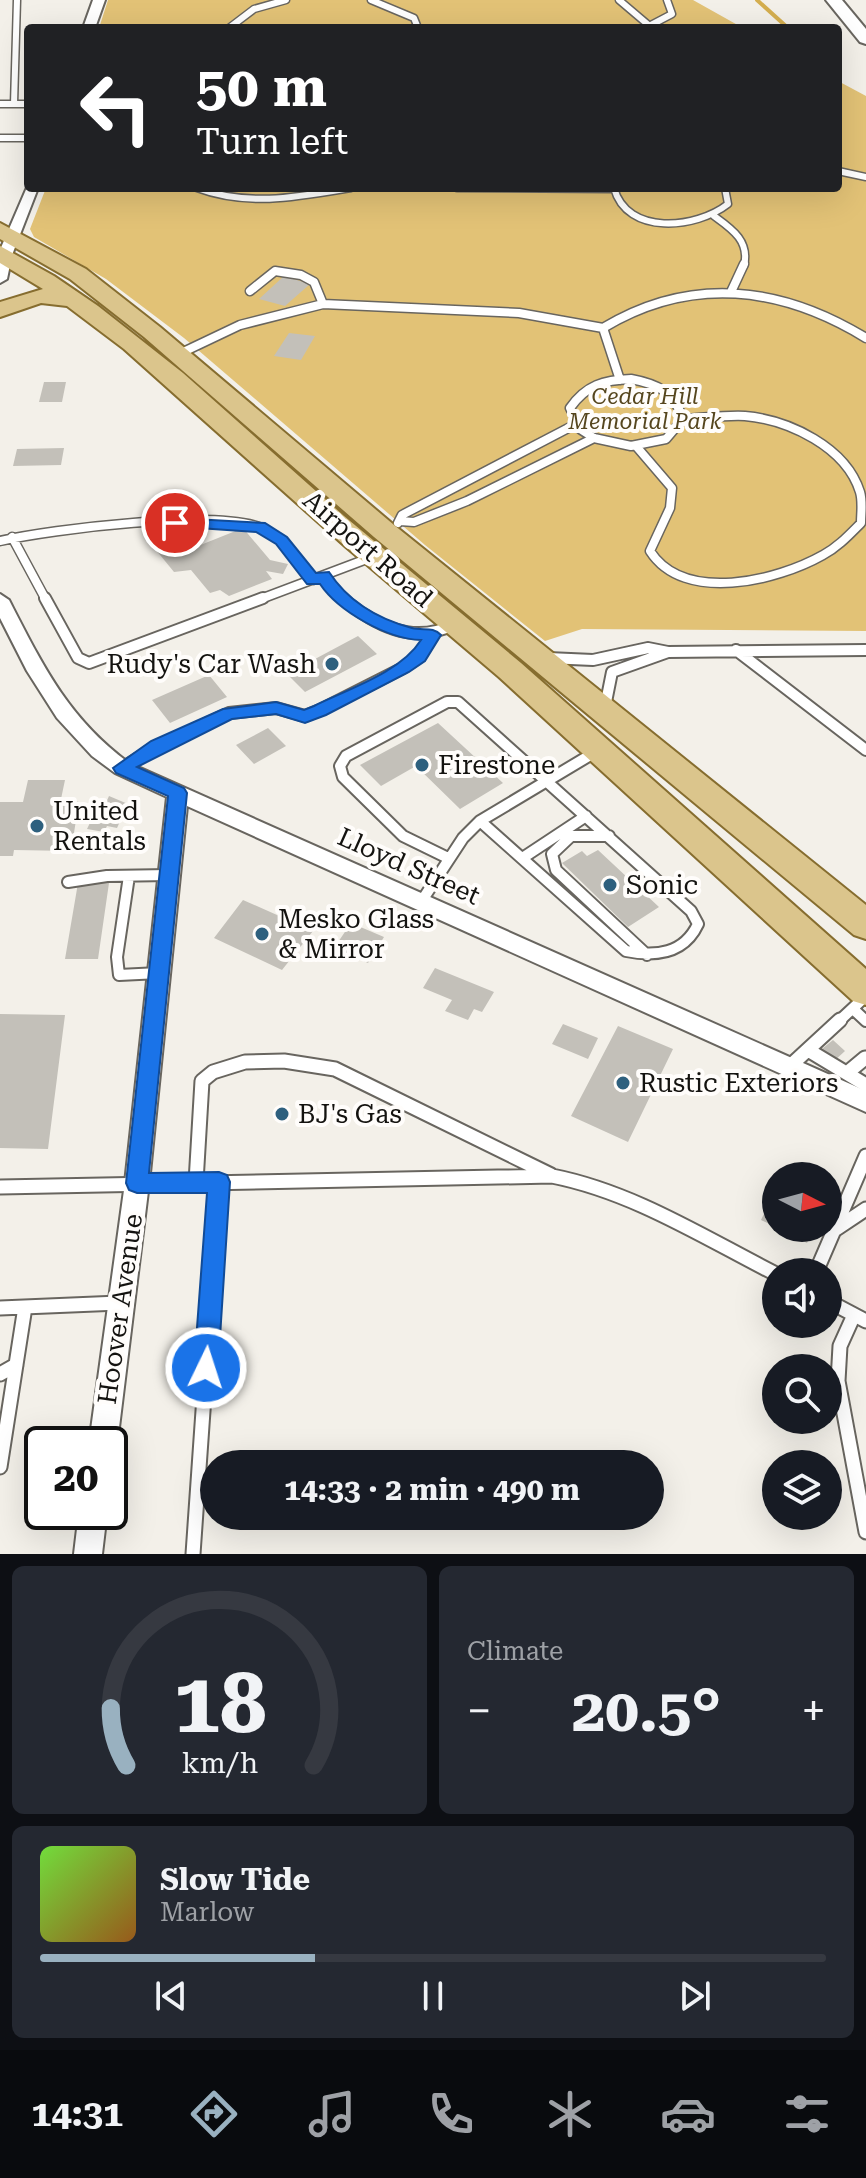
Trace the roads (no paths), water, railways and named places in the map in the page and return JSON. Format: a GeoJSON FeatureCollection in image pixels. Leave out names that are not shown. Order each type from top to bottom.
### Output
{"type":"FeatureCollection","features":[{"type":"Feature","properties":{"kind":"main road","name":"Airport Road"},"geometry":{"type":"LineString","coordinates":[[4,243],[178,382],[386,536],[541,658],[866,925]]}},
{"type":"Feature","properties":{"kind":"main road","name":"Airport Road"},"geometry":{"type":"LineString","coordinates":[[4,243],[78,274],[179,354],[386,536],[444,629],[597,751],[862,998]]}},
{"type":"Feature","properties":{"kind":"main road"},"geometry":{"type":"LineString","coordinates":[[0,310],[39,296],[72,299]]}},
{"type":"Feature","properties":{"kind":"street"},"geometry":{"type":"LineString","coordinates":[[90,24],[99,0]]}},
{"type":"Feature","properties":{"kind":"street"},"geometry":{"type":"LineString","coordinates":[[834,0],[866,39]]}},
{"type":"Feature","properties":{"kind":"street"},"geometry":{"type":"LineString","coordinates":[[0,279],[4,243],[29,192]]}},
{"type":"Feature","properties":{"kind":"street","name":"Lloyd Street"},"geometry":{"type":"LineString","coordinates":[[0,600],[59,712],[82,739],[122,768],[866,1102]]}},
{"type":"Feature","properties":{"kind":"street","name":"Hoover Avenue"},"geometry":{"type":"LineString","coordinates":[[105,1426],[137,1183],[178,793]]}},
{"type":"Feature","properties":{"kind":"street"},"geometry":{"type":"LineString","coordinates":[[88,1554],[91,1530]]}},
{"type":"Feature","properties":{"kind":"lane"},"geometry":{"type":"LineString","coordinates":[[14,104],[17,0]]}},
{"type":"Feature","properties":{"kind":"lane"},"geometry":{"type":"LineString","coordinates":[[234,24],[254,9],[286,0]]}},
{"type":"Feature","properties":{"kind":"lane"},"geometry":{"type":"LineString","coordinates":[[371,0],[414,18],[416,24]]}},
{"type":"Feature","properties":{"kind":"lane"},"geometry":{"type":"LineString","coordinates":[[619,0],[649,24]]}},
{"type":"Feature","properties":{"kind":"lane"},"geometry":{"type":"LineString","coordinates":[[654,24],[672,14],[667,0]]}},
{"type":"Feature","properties":{"kind":"lane"},"geometry":{"type":"LineString","coordinates":[[0,104],[24,104]]}},
{"type":"Feature","properties":{"kind":"lane"},"geometry":{"type":"LineString","coordinates":[[14,104],[24,110]]}},
{"type":"Feature","properties":{"kind":"lane"},"geometry":{"type":"LineString","coordinates":[[0,138],[24,138]]}},
{"type":"Feature","properties":{"kind":"lane"},"geometry":{"type":"LineString","coordinates":[[842,172],[866,177]]}},
{"type":"Feature","properties":{"kind":"lane"},"geometry":{"type":"LineString","coordinates":[[206,192],[223,199],[257,201],[322,192]]}},
{"type":"Feature","properties":{"kind":"lane"},"geometry":{"type":"LineString","coordinates":[[614,192],[615,199],[622,208],[651,221],[690,223],[714,216],[728,204],[726,192]]}},
{"type":"Feature","properties":{"kind":"lane"},"geometry":{"type":"LineString","coordinates":[[714,216],[746,245],[748,261],[731,292]]}},
{"type":"Feature","properties":{"kind":"lane"},"geometry":{"type":"LineString","coordinates":[[250,291],[275,271],[292,272],[313,278],[322,290],[323,304]]}},
{"type":"Feature","properties":{"kind":"lane"},"geometry":{"type":"LineString","coordinates":[[179,354],[244,323],[280,314],[310,311],[323,304],[519,313],[603,328],[624,312],[660,299],[731,292],[809,308],[866,338]]}},
{"type":"Feature","properties":{"kind":"lane"},"geometry":{"type":"LineString","coordinates":[[603,328],[620,380]]}},
{"type":"Feature","properties":{"kind":"lane"},"geometry":{"type":"LineString","coordinates":[[620,380],[663,389],[682,408],[683,419],[666,439],[636,446],[594,438],[576,424],[570,408],[574,398],[596,383],[620,380]]}},
{"type":"Feature","properties":{"kind":"lane"},"geometry":{"type":"LineString","coordinates":[[636,446],[672,488],[670,508],[650,551],[662,569],[684,578],[741,582],[787,570],[838,546],[861,523],[860,492],[844,463],[814,440],[783,424],[755,417],[683,419]]}},
{"type":"Feature","properties":{"kind":"lane"},"geometry":{"type":"LineString","coordinates":[[386,536],[402,515],[576,424]]}},
{"type":"Feature","properties":{"kind":"lane"},"geometry":{"type":"LineString","coordinates":[[12,537],[78,658],[89,663],[318,578],[386,536],[442,508],[467,501],[594,438]]}},
{"type":"Feature","properties":{"kind":"lane"},"geometry":{"type":"LineString","coordinates":[[432,499],[442,508]]}},
{"type":"Feature","properties":{"kind":"lane"},"geometry":{"type":"LineString","coordinates":[[0,541],[12,537],[140,524],[250,525],[281,540],[355,611],[411,634],[444,629]]}},
{"type":"Feature","properties":{"kind":"lane"},"geometry":{"type":"LineString","coordinates":[[851,534],[866,536]]}},
{"type":"Feature","properties":{"kind":"lane"},"geometry":{"type":"LineString","coordinates":[[122,768],[158,746],[229,713],[276,708],[305,716],[320,710],[403,668],[419,657],[444,629]]}},
{"type":"Feature","properties":{"kind":"lane"},"geometry":{"type":"LineString","coordinates":[[541,658],[594,660],[635,647],[653,647],[668,652],[866,650]]}},
{"type":"Feature","properties":{"kind":"lane"},"geometry":{"type":"LineString","coordinates":[[736,650],[866,750]]}},
{"type":"Feature","properties":{"kind":"lane"},"geometry":{"type":"LineString","coordinates":[[605,709],[612,672],[623,665],[658,659],[668,652]]}},
{"type":"Feature","properties":{"kind":"lane"},"geometry":{"type":"LineString","coordinates":[[448,858],[403,836],[343,777],[340,766],[346,756],[447,702],[458,702],[691,911],[698,924],[695,934],[664,956],[649,957],[626,951],[480,821]]}},
{"type":"Feature","properties":{"kind":"lane"},"geometry":{"type":"LineString","coordinates":[[421,902],[448,858],[480,821],[597,751]]}},
{"type":"Feature","properties":{"kind":"lane"},"geometry":{"type":"LineString","coordinates":[[524,857],[586,816]]}},
{"type":"Feature","properties":{"kind":"lane"},"geometry":{"type":"LineString","coordinates":[[609,836],[571,836],[552,854],[556,870],[649,957]]}},
{"type":"Feature","properties":{"kind":"lane"},"geometry":{"type":"LineString","coordinates":[[68,882],[169,875]]}},
{"type":"Feature","properties":{"kind":"lane"},"geometry":{"type":"LineString","coordinates":[[129,876],[117,957],[119,975],[159,973]]}},
{"type":"Feature","properties":{"kind":"lane"},"geometry":{"type":"LineString","coordinates":[[862,998],[866,1021]]}},
{"type":"Feature","properties":{"kind":"lane"},"geometry":{"type":"LineString","coordinates":[[789,1067],[862,998]]}},
{"type":"Feature","properties":{"kind":"lane"},"geometry":{"type":"LineString","coordinates":[[808,1050],[866,1085]]}},
{"type":"Feature","properties":{"kind":"lane"},"geometry":{"type":"LineString","coordinates":[[847,1073],[865,1058]]}},
{"type":"Feature","properties":{"kind":"lane"},"geometry":{"type":"LineString","coordinates":[[196,1182],[202,1081],[210,1070],[225,1065],[301,1061],[335,1069],[552,1176]]}},
{"type":"Feature","properties":{"kind":"lane"},"geometry":{"type":"LineString","coordinates":[[842,1214],[866,1156]]}},
{"type":"Feature","properties":{"kind":"lane"},"geometry":{"type":"LineString","coordinates":[[0,1187],[552,1176],[575,1179],[630,1201],[762,1267]]}},
{"type":"Feature","properties":{"kind":"lane"},"geometry":{"type":"LineString","coordinates":[[193,1554],[219,1182]]}},
{"type":"Feature","properties":{"kind":"lane"},"geometry":{"type":"LineString","coordinates":[[842,1225],[866,1209]]}},
{"type":"Feature","properties":{"kind":"lane"},"geometry":{"type":"LineString","coordinates":[[0,1308],[121,1303]]}},
{"type":"Feature","properties":{"kind":"lane"},"geometry":{"type":"LineString","coordinates":[[0,1467],[25,1307]]}},
{"type":"Feature","properties":{"kind":"lane"},"geometry":{"type":"LineString","coordinates":[[842,1308],[860,1318],[840,1346],[838,1381],[866,1532]]}},
{"type":"Feature","properties":{"kind":"lane"},"geometry":{"type":"LineString","coordinates":[[0,1374],[16,1365]]}},
{"type":"Feature","properties":{"kind":"waterway"},"geometry":{"type":"LineString","coordinates":[[757,0],[784,24]]}},
{"type":"Feature","properties":{"kind":"place","name":"Rudy's Car Wash"},"geometry":{"type":"Point","coordinates":[332,664]}},
{"type":"Feature","properties":{"kind":"place","name":"Firestone"},"geometry":{"type":"Point","coordinates":[422,765]}},
{"type":"Feature","properties":{"kind":"place","name":"United Rentals"},"geometry":{"type":"Point","coordinates":[37,826]}},
{"type":"Feature","properties":{"kind":"place","name":"Sonic"},"geometry":{"type":"Point","coordinates":[610,885]}},
{"type":"Feature","properties":{"kind":"place","name":"Mesko Glass & Mirror"},"geometry":{"type":"Point","coordinates":[262,934]}},
{"type":"Feature","properties":{"kind":"place","name":"Rustic Exteriors"},"geometry":{"type":"Point","coordinates":[623,1083]}},
{"type":"Feature","properties":{"kind":"place","name":"BJ's Gas"},"geometry":{"type":"Point","coordinates":[282,1114]}},
{"type":"Feature","properties":{"kind":"park label","name":"Cedar Hill Memorial Park"},"geometry":{"type":"Point","coordinates":[645,408]}}]}
